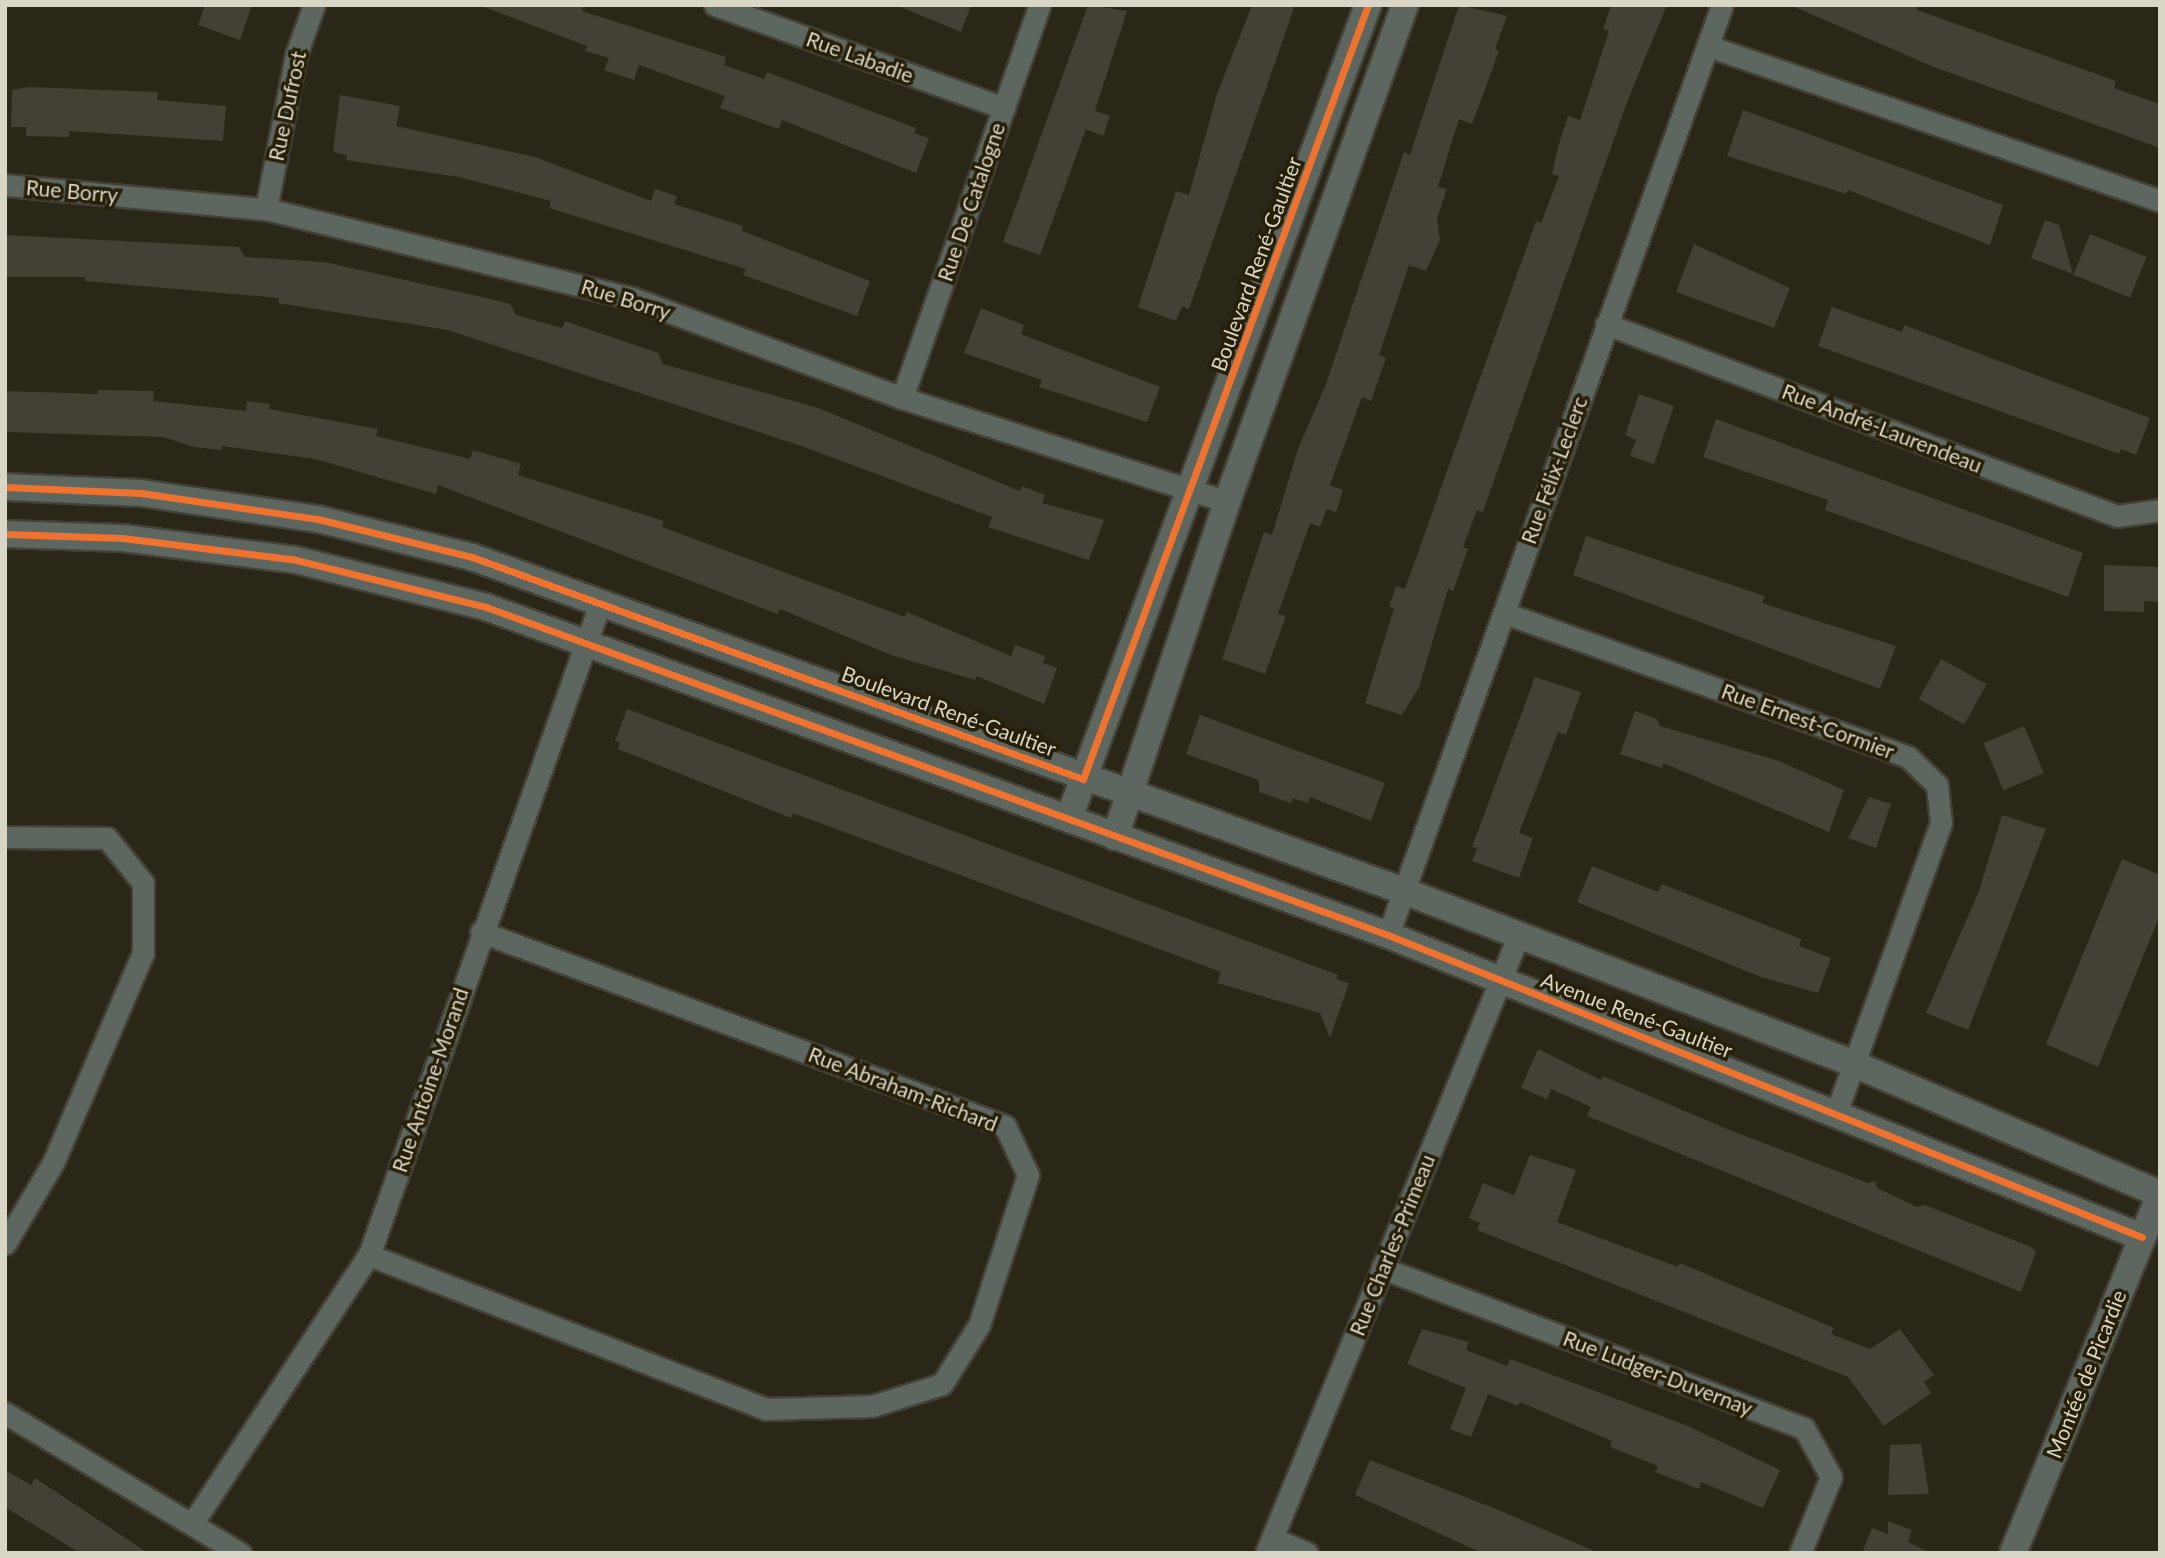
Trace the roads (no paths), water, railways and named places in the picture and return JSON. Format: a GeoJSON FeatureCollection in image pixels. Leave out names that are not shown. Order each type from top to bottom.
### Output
{"type":"FeatureCollection","features":[{"type":"Feature","properties":{"kind":"street","name":"Rue Dufrost"},"geometry":{"type":"LineString","coordinates":[[266,209],[296,55],[314,5]]}},
{"type":"Feature","properties":{"kind":"street","name":"Rue Labadie"},"geometry":{"type":"LineString","coordinates":[[715,5],[1004,108]]}},
{"type":"Feature","properties":{"kind":"street","name":"Rue De Catalogne"},"geometry":{"type":"LineString","coordinates":[[902,398],[1040,5]]}},
{"type":"Feature","properties":{"kind":"street","name":"Boulevard René-Gaultier"},"geometry":{"type":"LineString","coordinates":[[1069,818],[1192,491],[1368,5]]}},
{"type":"Feature","properties":{"kind":"street"},"geometry":{"type":"LineString","coordinates":[[5,534],[123,538],[296,560],[486,607],[1115,837],[1227,502],[1405,5]]}},
{"type":"Feature","properties":{"kind":"street","name":"Rue Félix-Leclerc"},"geometry":{"type":"LineString","coordinates":[[1388,935],[1722,5]]}},
{"type":"Feature","properties":{"kind":"street"},"geometry":{"type":"LineString","coordinates":[[1708,46],[2160,201]]}},
{"type":"Feature","properties":{"kind":"street","name":"Rue Borry"},"geometry":{"type":"LineString","coordinates":[[5,185],[266,209],[632,298],[902,398],[1227,502]]}},
{"type":"Feature","properties":{"kind":"street","name":"Rue André-Laurendeau"},"geometry":{"type":"LineString","coordinates":[[1606,324],[2117,516],[2160,510]]}},
{"type":"Feature","properties":{"kind":"street","name":"Boulevard René-Gaultier"},"geometry":{"type":"LineString","coordinates":[[5,487],[141,493],[318,519],[472,557],[601,601],[1129,795]]}},
{"type":"Feature","properties":{"kind":"street","name":"Rue Antoine-Morand"},"geometry":{"type":"LineString","coordinates":[[192,1524],[369,1255],[481,932],[601,601]]}},
{"type":"Feature","properties":{"kind":"street","name":"Rue Ernest-Cormier"},"geometry":{"type":"LineString","coordinates":[[1504,613],[1908,757],[1937,785],[1941,823],[1837,1111]]}},
{"type":"Feature","properties":{"kind":"street","name":"Avenue René-Gaultier"},"geometry":{"type":"LineString","coordinates":[[1129,795],[1404,891],[1854,1064],[2160,1194]]}},
{"type":"Feature","properties":{"kind":"street"},"geometry":{"type":"LineString","coordinates":[[5,837],[107,838],[143,883],[143,953],[54,1161],[5,1244]]}},
{"type":"Feature","properties":{"kind":"street","name":"Avenue René-Gaultier"},"geometry":{"type":"LineString","coordinates":[[1115,837],[1388,935],[1837,1111],[2142,1237]]}},
{"type":"Feature","properties":{"kind":"street","name":"Rue Abraham-Richard"},"geometry":{"type":"LineString","coordinates":[[369,1255],[766,1409],[872,1406],[942,1384],[978,1325],[1028,1175],[1005,1126],[481,932]]}},
{"type":"Feature","properties":{"kind":"street","name":"Rue Charles-Primeau"},"geometry":{"type":"LineString","coordinates":[[1269,1546],[1518,937]]}},
{"type":"Feature","properties":{"kind":"street","name":"Montée de Picardie"},"geometry":{"type":"LineString","coordinates":[[2013,1553],[2160,1194]]}},
{"type":"Feature","properties":{"kind":"street","name":"Rue Ludger-Duvernay"},"geometry":{"type":"LineString","coordinates":[[1382,1268],[1804,1428],[1831,1478],[1800,1553]]}},
{"type":"Feature","properties":{"kind":"street"},"geometry":{"type":"LineString","coordinates":[[5,1413],[240,1553]]}},
{"type":"Feature","properties":{"kind":"street"},"geometry":{"type":"LineString","coordinates":[[1269,1546],[1307,1553]]}}]}
